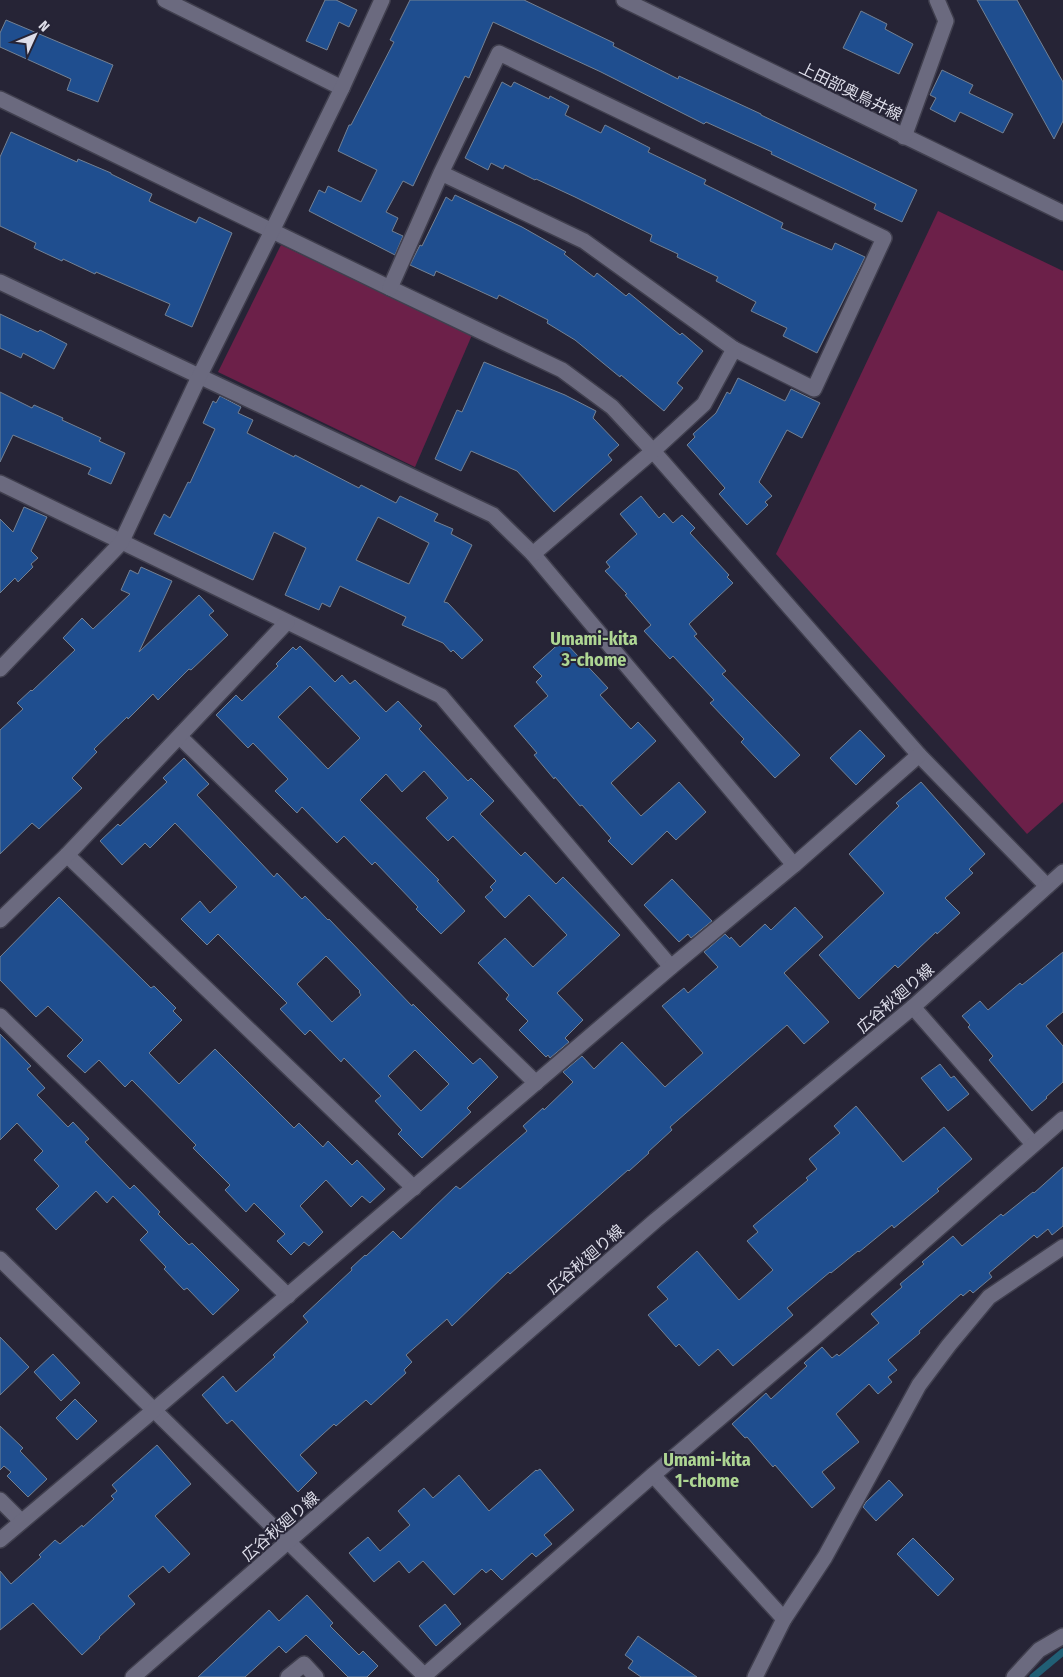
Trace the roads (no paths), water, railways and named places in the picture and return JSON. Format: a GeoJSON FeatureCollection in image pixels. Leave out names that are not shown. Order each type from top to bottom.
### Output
{"type":"FeatureCollection","features":[{"type":"Feature","properties":{"kind":"street"},"geometry":{"type":"LineString","coordinates":[[166,0],[342,88]]}},
{"type":"Feature","properties":{"kind":"street"},"geometry":{"type":"LineString","coordinates":[[0,669],[122,543],[199,377],[342,88],[382,0]]}},
{"type":"Feature","properties":{"kind":"street","name":"上田部奥鳥井線"},"geometry":{"type":"LineString","coordinates":[[624,0],[1063,213]]}},
{"type":"Feature","properties":{"kind":"street"},"geometry":{"type":"LineString","coordinates":[[904,136],[946,22],[937,0]]}},
{"type":"Feature","properties":{"kind":"street"},"geometry":{"type":"LineString","coordinates":[[390,288],[441,173],[499,53],[884,238],[814,389],[734,349],[584,241],[441,173]]}},
{"type":"Feature","properties":{"kind":"street"},"geometry":{"type":"LineString","coordinates":[[0,98],[562,370],[612,407],[653,451],[919,755],[1047,886]]}},
{"type":"Feature","properties":{"kind":"street"},"geometry":{"type":"LineString","coordinates":[[0,282],[493,515],[533,554],[794,865]]}},
{"type":"Feature","properties":{"kind":"street"},"geometry":{"type":"LineString","coordinates":[[533,554],[653,451],[704,404],[734,349]]}},
{"type":"Feature","properties":{"kind":"street"},"geometry":{"type":"LineString","coordinates":[[0,484],[441,696],[670,968]]}},
{"type":"Feature","properties":{"kind":"street"},"geometry":{"type":"LineString","coordinates":[[0,920],[67,855],[288,622]]}},
{"type":"Feature","properties":{"kind":"street"},"geometry":{"type":"LineString","coordinates":[[180,737],[536,1083]]}},
{"type":"Feature","properties":{"kind":"street"},"geometry":{"type":"LineString","coordinates":[[0,1540],[670,968],[794,865],[919,755]]}},
{"type":"Feature","properties":{"kind":"street"},"geometry":{"type":"LineString","coordinates":[[67,855],[414,1188]]}},
{"type":"Feature","properties":{"kind":"street","name":"広谷秋廻り線"},"geometry":{"type":"LineString","coordinates":[[133,1677],[656,1220],[913,1007],[1063,872]]}},
{"type":"Feature","properties":{"kind":"street"},"geometry":{"type":"LineString","coordinates":[[913,1007],[1033,1144]]}},
{"type":"Feature","properties":{"kind":"street"},"geometry":{"type":"LineString","coordinates":[[0,1016],[288,1296]]}},
{"type":"Feature","properties":{"kind":"street"},"geometry":{"type":"LineString","coordinates":[[0,1259],[425,1676],[1063,1119]]}},
{"type":"Feature","properties":{"kind":"street"},"geometry":{"type":"LineString","coordinates":[[755,1677],[784,1619],[825,1557],[919,1385],[989,1298],[1063,1247]]}},
{"type":"Feature","properties":{"kind":"street"},"geometry":{"type":"LineString","coordinates":[[653,1475],[784,1619]]}},
{"type":"Feature","properties":{"kind":"street"},"geometry":{"type":"LineString","coordinates":[[0,1500],[21,1521]]}},
{"type":"Feature","properties":{"kind":"street"},"geometry":{"type":"LineString","coordinates":[[1014,1677],[1039,1650],[1063,1636]]}},
{"type":"Feature","properties":{"kind":"street"},"geometry":{"type":"LineString","coordinates":[[288,1677],[304,1664],[316,1677]]}},
{"type":"Feature","properties":{"kind":"waterway"},"geometry":{"type":"LineString","coordinates":[[1033,1677],[1063,1652]]}},
{"type":"Feature","properties":{"kind":"district","name":"Umami-kita 3-chome"},"geometry":{"type":"Point","coordinates":[594,649]}},
{"type":"Feature","properties":{"kind":"district","name":"Umami-kita 1-chome"},"geometry":{"type":"Point","coordinates":[707,1470]}}]}
